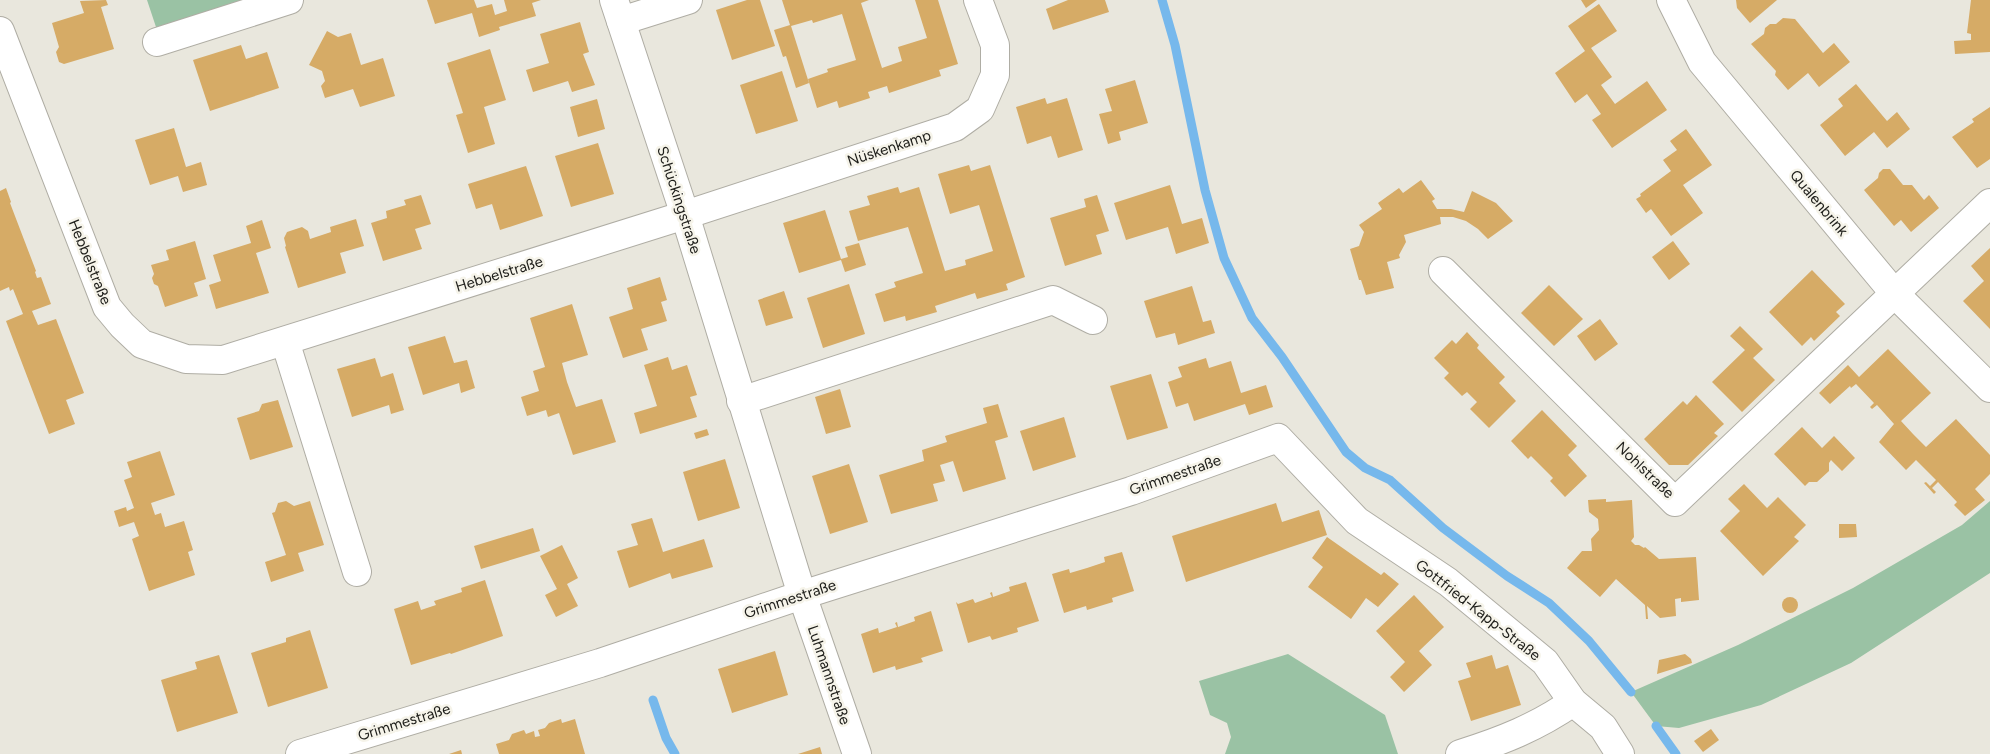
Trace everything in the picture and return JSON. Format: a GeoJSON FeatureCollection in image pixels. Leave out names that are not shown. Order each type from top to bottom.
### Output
{"type":"FeatureCollection","features":[{"type":"Feature","properties":{"kind":"street"},"geometry":{"type":"LineString","coordinates":[[157,42],[289,0]]}},
{"type":"Feature","properties":{"kind":"street"},"geometry":{"type":"LineString","coordinates":[[618,10],[688,0]]}},
{"type":"Feature","properties":{"kind":"street","name":"Nüskenkamp"},"geometry":{"type":"LineString","coordinates":[[685,216],[956,127],[980,109],[995,76],[995,45],[978,0]]}},
{"type":"Feature","properties":{"kind":"street","name":"Qualenbrink"},"geometry":{"type":"LineString","coordinates":[[1672,0],[1702,62],[1894,294],[1990,388]]}},
{"type":"Feature","properties":{"kind":"street","name":"Schückingstraße"},"geometry":{"type":"LineString","coordinates":[[618,10],[685,216],[802,595]]}},
{"type":"Feature","properties":{"kind":"street","name":"Hebbelstraße"},"geometry":{"type":"LineString","coordinates":[[0,31],[107,307],[142,344],[186,359],[223,360],[685,216]]}},
{"type":"Feature","properties":{"kind":"street"},"geometry":{"type":"LineString","coordinates":[[1894,294],[1990,203]]}},
{"type":"Feature","properties":{"kind":"street","name":"Nohlstraße"},"geometry":{"type":"LineString","coordinates":[[1443,271],[1675,502],[1894,294]]}},
{"type":"Feature","properties":{"kind":"street"},"geometry":{"type":"LineString","coordinates":[[741,401],[1053,300],[1093,320]]}},
{"type":"Feature","properties":{"kind":"street"},"geometry":{"type":"LineString","coordinates":[[285,341],[356,572]]}},
{"type":"Feature","properties":{"kind":"street","name":"Grimmestraße"},"geometry":{"type":"LineString","coordinates":[[300,754],[600,663],[802,595],[1131,491],[1278,438]]}},
{"type":"Feature","properties":{"kind":"street","name":"Gottfried-Kapp-Straße"},"geometry":{"type":"LineString","coordinates":[[1278,438],[1358,521],[1448,582],[1545,662],[1573,702],[1603,727],[1620,754]]}},
{"type":"Feature","properties":{"kind":"street","name":"Luhmannstraße"},"geometry":{"type":"LineString","coordinates":[[802,595],[857,754]]}},
{"type":"Feature","properties":{"kind":"street"},"geometry":{"type":"LineString","coordinates":[[1460,754],[1501,741],[1549,719],[1573,702]]}},
{"type":"Feature","properties":{"kind":"green space"},"geometry":{"type":"Polygon","coordinates":[[[147,0],[241,0],[242,4],[158,33],[147,0]]]}},
{"type":"Feature","properties":{"kind":"green space"},"geometry":{"type":"Polygon","coordinates":[[[1990,501],[1990,573],[1851,663],[1761,705],[1679,728],[1656,726],[1631,692],[1738,645],[1853,588],[1962,525],[1990,501]]]}},
{"type":"Feature","properties":{"kind":"green space"},"geometry":{"type":"Polygon","coordinates":[[[1288,654],[1385,715],[1398,754],[1225,754],[1231,737],[1227,723],[1210,715],[1199,681],[1288,654]]]}},
{"type":"Feature","properties":{"kind":"building"},"geometry":{"type":"Polygon","coordinates":[[[106,0],[108,5],[101,7],[114,49],[64,64],[59,62],[56,52],[59,47],[52,23],[84,13],[80,1],[106,0]]]}},
{"type":"Feature","properties":{"kind":"building"},"geometry":{"type":"Polygon","coordinates":[[[427,0],[474,0],[477,8],[492,4],[495,15],[507,11],[504,0],[541,0],[532,3],[536,16],[499,27],[500,30],[479,37],[472,13],[435,24],[427,0]]]}},
{"type":"Feature","properties":{"kind":"building"},"geometry":{"type":"Polygon","coordinates":[[[747,0],[760,0],[775,46],[732,60],[716,10],[747,0]]]}},
{"type":"Feature","properties":{"kind":"building"},"geometry":{"type":"Polygon","coordinates":[[[782,0],[869,0],[861,3],[882,68],[902,61],[898,47],[927,38],[915,0],[938,0],[958,64],[939,70],[941,76],[889,93],[887,86],[868,92],[870,98],[839,108],[837,101],[817,108],[808,79],[828,72],[827,69],[856,60],[842,14],[813,23],[812,20],[791,26],[809,83],[796,88],[786,56],[783,57],[774,30],[790,25],[782,0]]]}},
{"type":"Feature","properties":{"kind":"building"},"geometry":{"type":"Polygon","coordinates":[[[1068,0],[1105,0],[1109,12],[1053,30],[1046,9],[1068,0]]]}},
{"type":"Feature","properties":{"kind":"building"},"geometry":{"type":"Polygon","coordinates":[[[1581,0],[1597,0],[1586,8],[1581,0]]]}},
{"type":"Feature","properties":{"kind":"building"},"geometry":{"type":"Polygon","coordinates":[[[1736,0],[1777,0],[1750,23],[1737,8],[1736,0]]]}},
{"type":"Feature","properties":{"kind":"building"},"geometry":{"type":"Polygon","coordinates":[[[1971,0],[1990,0],[1990,52],[1955,54],[1954,41],[1971,40],[1971,34],[1967,33],[1971,0]]]}},
{"type":"Feature","properties":{"kind":"building"},"geometry":{"type":"Polygon","coordinates":[[[1599,4],[1617,31],[1591,48],[1612,77],[1601,85],[1615,104],[1647,81],[1667,110],[1612,148],[1592,120],[1601,114],[1587,94],[1575,103],[1555,73],[1585,51],[1568,26],[1599,4]]]}},
{"type":"Feature","properties":{"kind":"building"},"geometry":{"type":"Polygon","coordinates":[[[1783,18],[1795,19],[1823,53],[1834,43],[1850,62],[1819,87],[1808,73],[1788,90],[1775,75],[1776,71],[1751,44],[1764,34],[1765,28],[1770,24],[1776,24],[1783,18]]]}},
{"type":"Feature","properties":{"kind":"building"},"geometry":{"type":"Polygon","coordinates":[[[580,22],[589,52],[583,54],[595,85],[572,92],[568,81],[533,92],[526,70],[549,63],[540,34],[580,22]]]}},
{"type":"Feature","properties":{"kind":"building"},"geometry":{"type":"Polygon","coordinates":[[[327,31],[338,37],[351,33],[361,65],[383,58],[395,96],[360,107],[353,89],[325,98],[321,86],[325,81],[322,71],[309,65],[327,31]]]}},
{"type":"Feature","properties":{"kind":"building"},"geometry":{"type":"Polygon","coordinates":[[[241,45],[246,59],[267,52],[279,88],[210,111],[193,60],[241,45]]]}},
{"type":"Feature","properties":{"kind":"building"},"geometry":{"type":"Polygon","coordinates":[[[490,49],[506,100],[484,107],[495,144],[468,153],[456,115],[463,113],[447,63],[490,49]]]}},
{"type":"Feature","properties":{"kind":"building"},"geometry":{"type":"Polygon","coordinates":[[[782,71],[798,121],[756,134],[740,85],[782,71]]]}},
{"type":"Feature","properties":{"kind":"building"},"geometry":{"type":"Polygon","coordinates":[[[1135,80],[1148,123],[1119,132],[1121,140],[1108,144],[1099,114],[1112,111],[1105,89],[1135,80]]]}},
{"type":"Feature","properties":{"kind":"building"},"geometry":{"type":"Polygon","coordinates":[[[1856,84],[1887,121],[1897,112],[1910,129],[1887,148],[1874,132],[1845,156],[1820,125],[1843,106],[1838,99],[1856,84]]]}},
{"type":"Feature","properties":{"kind":"building"},"geometry":{"type":"Polygon","coordinates":[[[1045,98],[1047,104],[1067,98],[1083,150],[1058,158],[1051,136],[1027,144],[1016,107],[1045,98]]]}},
{"type":"Feature","properties":{"kind":"building"},"geometry":{"type":"Polygon","coordinates":[[[597,99],[605,129],[578,137],[570,107],[597,99]]]}},
{"type":"Feature","properties":{"kind":"building"},"geometry":{"type":"Polygon","coordinates":[[[1990,107],[1990,159],[1977,168],[1952,137],[1974,122],[1972,119],[1990,107]]]}},
{"type":"Feature","properties":{"kind":"building"},"geometry":{"type":"Polygon","coordinates":[[[174,128],[186,167],[201,162],[207,185],[183,192],[178,176],[150,185],[135,140],[174,128]]]}},
{"type":"Feature","properties":{"kind":"building"},"geometry":{"type":"Polygon","coordinates":[[[1686,129],[1712,165],[1683,185],[1703,213],[1671,236],[1651,209],[1646,213],[1636,199],[1671,171],[1663,160],[1677,150],[1670,141],[1686,129]]]}},
{"type":"Feature","properties":{"kind":"building"},"geometry":{"type":"Polygon","coordinates":[[[598,143],[614,194],[571,207],[555,156],[598,143]]]}},
{"type":"Feature","properties":{"kind":"building"},"geometry":{"type":"Polygon","coordinates":[[[969,165],[971,171],[990,165],[1025,277],[1006,284],[1008,290],[977,299],[975,293],[935,306],[937,312],[906,321],[905,316],[884,322],[875,294],[896,287],[894,282],[923,273],[908,227],[858,241],[849,211],[870,205],[867,196],[898,187],[900,193],[919,187],[945,271],[966,265],[965,260],[993,251],[979,205],[950,214],[938,174],[969,165]]]}},
{"type":"Feature","properties":{"kind":"building"},"geometry":{"type":"Polygon","coordinates":[[[526,166],[543,216],[500,230],[492,204],[476,209],[468,184],[526,166]]]}},
{"type":"Feature","properties":{"kind":"building"},"geometry":{"type":"Polygon","coordinates":[[[1883,169],[1890,169],[1903,185],[1912,185],[1924,200],[1929,195],[1939,208],[1911,232],[1901,220],[1894,226],[1864,190],[1878,178],[1879,173],[1883,169]]]}},
{"type":"Feature","properties":{"kind":"building"},"geometry":{"type":"Polygon","coordinates":[[[1421,180],[1435,199],[1432,201],[1437,209],[1451,209],[1464,212],[1472,191],[1496,203],[1513,221],[1488,239],[1466,221],[1453,217],[1440,217],[1441,224],[1404,235],[1406,242],[1399,255],[1400,258],[1387,262],[1394,288],[1366,295],[1361,280],[1359,280],[1350,249],[1359,246],[1364,232],[1359,225],[1382,209],[1378,203],[1399,188],[1403,193],[1421,180]]]}},
{"type":"Feature","properties":{"kind":"building"},"geometry":{"type":"Polygon","coordinates":[[[1170,185],[1182,224],[1202,218],[1209,243],[1176,254],[1168,227],[1126,240],[1114,203],[1170,185]]]}},
{"type":"Feature","properties":{"kind":"building"},"geometry":{"type":"Polygon","coordinates":[[[6,188],[37,278],[41,277],[51,304],[32,311],[38,325],[56,319],[84,393],[66,400],[75,424],[49,434],[6,321],[23,314],[13,289],[10,291],[9,287],[0,291],[0,191],[6,188]]]}},
{"type":"Feature","properties":{"kind":"building"},"geometry":{"type":"Polygon","coordinates":[[[421,195],[431,224],[415,229],[422,249],[383,261],[371,223],[387,218],[386,211],[406,205],[404,200],[421,195]]]}},
{"type":"Feature","properties":{"kind":"building"},"geometry":{"type":"Polygon","coordinates":[[[1097,195],[1109,231],[1096,235],[1102,254],[1065,266],[1050,218],[1086,207],[1084,199],[1097,195]]]}},
{"type":"Feature","properties":{"kind":"building"},"geometry":{"type":"Polygon","coordinates":[[[825,210],[841,259],[848,257],[845,247],[859,243],[866,265],[845,272],[841,260],[799,273],[783,223],[825,210]]]}},
{"type":"Feature","properties":{"kind":"building"},"geometry":{"type":"Polygon","coordinates":[[[356,219],[364,246],[340,253],[346,273],[298,288],[285,247],[284,238],[287,232],[302,227],[308,231],[310,239],[331,232],[330,227],[356,219]]]}},
{"type":"Feature","properties":{"kind":"building"},"geometry":{"type":"Polygon","coordinates":[[[262,220],[271,248],[256,253],[269,293],[216,309],[209,285],[221,281],[213,255],[251,243],[246,226],[262,220]]]}},
{"type":"Feature","properties":{"kind":"building"},"geometry":{"type":"Polygon","coordinates":[[[195,241],[206,279],[194,283],[198,296],[165,307],[158,286],[154,284],[152,278],[154,274],[151,265],[169,260],[166,250],[195,241]]]}},
{"type":"Feature","properties":{"kind":"building"},"geometry":{"type":"Polygon","coordinates":[[[1673,241],[1690,264],[1669,280],[1652,257],[1673,241]]]}},
{"type":"Feature","properties":{"kind":"building"},"geometry":{"type":"Polygon","coordinates":[[[1990,248],[1990,329],[1963,301],[1984,281],[1971,266],[1990,248]]]}},
{"type":"Feature","properties":{"kind":"building"},"geometry":{"type":"Polygon","coordinates":[[[1812,270],[1845,304],[1836,312],[1840,316],[1814,341],[1811,337],[1802,346],[1769,312],[1812,270]]]}},
{"type":"Feature","properties":{"kind":"building"},"geometry":{"type":"Polygon","coordinates":[[[660,277],[667,300],[661,302],[667,321],[641,329],[648,350],[623,358],[609,317],[633,309],[627,288],[660,277]]]}},
{"type":"Feature","properties":{"kind":"building"},"geometry":{"type":"Polygon","coordinates":[[[849,284],[865,334],[823,348],[807,298],[849,284]]]}},
{"type":"Feature","properties":{"kind":"building"},"geometry":{"type":"Polygon","coordinates":[[[1549,285],[1583,319],[1554,346],[1521,313],[1549,285]]]}},
{"type":"Feature","properties":{"kind":"building"},"geometry":{"type":"Polygon","coordinates":[[[1192,286],[1203,322],[1211,320],[1215,333],[1178,345],[1175,333],[1156,338],[1144,301],[1192,286]]]}},
{"type":"Feature","properties":{"kind":"building"},"geometry":{"type":"Polygon","coordinates":[[[784,291],[793,318],[766,326],[758,300],[784,291]]]}},
{"type":"Feature","properties":{"kind":"building"},"geometry":{"type":"Polygon","coordinates":[[[572,304],[588,355],[562,363],[567,382],[576,407],[602,399],[616,442],[573,455],[559,413],[548,417],[546,410],[527,416],[521,397],[539,391],[533,371],[545,367],[530,318],[572,304]]]}},
{"type":"Feature","properties":{"kind":"building"},"geometry":{"type":"Polygon","coordinates":[[[1600,319],[1618,344],[1595,361],[1577,336],[1600,319]]]}},
{"type":"Feature","properties":{"kind":"building"},"geometry":{"type":"Polygon","coordinates":[[[1740,326],[1763,349],[1753,358],[1775,380],[1742,412],[1712,382],[1745,350],[1730,336],[1740,326]]]}},
{"type":"Feature","properties":{"kind":"building"},"geometry":{"type":"Polygon","coordinates":[[[1467,332],[1479,345],[1477,348],[1505,377],[1499,383],[1516,401],[1489,428],[1470,409],[1477,402],[1467,392],[1462,396],[1444,378],[1449,373],[1434,358],[1452,340],[1456,344],[1467,332]]]}},
{"type":"Feature","properties":{"kind":"building"},"geometry":{"type":"Polygon","coordinates":[[[445,336],[454,363],[467,360],[475,388],[461,393],[459,383],[423,395],[408,347],[445,336]]]}},
{"type":"Feature","properties":{"kind":"building"},"geometry":{"type":"Polygon","coordinates":[[[1888,349],[1931,393],[1901,421],[1913,434],[1926,447],[1956,419],[1990,455],[1990,474],[1975,489],[1985,500],[1965,516],[1954,505],[1957,502],[1938,482],[1932,488],[1936,492],[1934,494],[1924,483],[1926,482],[1930,486],[1936,480],[1916,460],[1906,470],[1879,442],[1894,424],[1877,405],[1872,409],[1870,407],[1874,403],[1856,384],[1851,388],[1850,386],[1830,404],[1819,393],[1848,365],[1859,377],[1888,349]]]}},
{"type":"Feature","properties":{"kind":"building"},"geometry":{"type":"Polygon","coordinates":[[[668,357],[672,370],[687,365],[697,395],[690,397],[697,417],[640,434],[634,413],[657,406],[644,365],[668,357]]]}},
{"type":"Feature","properties":{"kind":"building"},"geometry":{"type":"Polygon","coordinates":[[[375,358],[381,377],[393,373],[404,410],[391,414],[389,405],[352,417],[337,369],[375,358]]]}},
{"type":"Feature","properties":{"kind":"building"},"geometry":{"type":"Polygon","coordinates":[[[1206,358],[1209,368],[1231,361],[1241,393],[1266,385],[1273,407],[1249,415],[1245,404],[1194,421],[1188,403],[1176,407],[1168,382],[1182,377],[1178,367],[1206,358]]]}},
{"type":"Feature","properties":{"kind":"building"},"geometry":{"type":"Polygon","coordinates":[[[1151,374],[1168,428],[1127,440],[1110,386],[1151,374]]]}},
{"type":"Feature","properties":{"kind":"building"},"geometry":{"type":"Polygon","coordinates":[[[840,389],[851,427],[826,434],[815,397],[840,389]]]}},
{"type":"Feature","properties":{"kind":"building"},"geometry":{"type":"Polygon","coordinates":[[[1696,395],[1724,424],[1714,433],[1718,436],[1688,465],[1669,465],[1644,439],[1683,401],[1687,405],[1696,395]]]}},
{"type":"Feature","properties":{"kind":"building"},"geometry":{"type":"Polygon","coordinates":[[[278,400],[293,447],[250,460],[237,418],[259,411],[262,404],[278,400]]]}},
{"type":"Feature","properties":{"kind":"building"},"geometry":{"type":"Polygon","coordinates":[[[998,404],[1008,437],[995,441],[1006,479],[963,492],[953,461],[940,465],[945,481],[933,484],[938,501],[891,514],[879,475],[924,461],[922,450],[947,442],[945,436],[987,423],[983,408],[998,404]]]}},
{"type":"Feature","properties":{"kind":"building"},"geometry":{"type":"Polygon","coordinates":[[[1542,410],[1577,446],[1568,455],[1587,476],[1565,497],[1550,481],[1553,478],[1531,456],[1528,459],[1511,441],[1542,410]]]}},
{"type":"Feature","properties":{"kind":"building"},"geometry":{"type":"Polygon","coordinates":[[[1064,417],[1076,457],[1033,471],[1020,431],[1064,417]]]}},
{"type":"Feature","properties":{"kind":"building"},"geometry":{"type":"Polygon","coordinates":[[[1802,427],[1822,448],[1834,436],[1855,458],[1842,471],[1831,460],[1829,471],[1817,482],[1809,482],[1805,486],[1774,454],[1802,427]]]}},
{"type":"Feature","properties":{"kind":"building"},"geometry":{"type":"Polygon","coordinates":[[[707,429],[709,435],[696,439],[694,433],[707,429]]]}},
{"type":"Feature","properties":{"kind":"building"},"geometry":{"type":"Polygon","coordinates":[[[160,451],[175,495],[151,503],[155,515],[161,513],[165,527],[184,521],[193,550],[188,552],[195,575],[149,591],[132,539],[139,536],[134,522],[119,527],[114,511],[126,507],[127,511],[134,508],[124,480],[132,477],[127,462],[160,451]]]}},
{"type":"Feature","properties":{"kind":"building"},"geometry":{"type":"Polygon","coordinates":[[[725,459],[740,508],[698,521],[683,472],[725,459]]]}},
{"type":"Feature","properties":{"kind":"building"},"geometry":{"type":"Polygon","coordinates":[[[849,464],[868,522],[830,534],[812,476],[849,464]]]}},
{"type":"Feature","properties":{"kind":"building"},"geometry":{"type":"Polygon","coordinates":[[[1744,484],[1767,508],[1778,497],[1806,525],[1794,537],[1799,541],[1763,576],[1720,531],[1740,511],[1728,499],[1744,484]]]}},
{"type":"Feature","properties":{"kind":"building"},"geometry":{"type":"Polygon","coordinates":[[[1606,499],[1606,502],[1632,500],[1634,537],[1631,541],[1635,545],[1645,547],[1659,559],[1696,557],[1699,600],[1681,602],[1681,598],[1675,599],[1676,616],[1660,618],[1647,606],[1648,619],[1646,619],[1645,605],[1616,579],[1600,597],[1567,568],[1582,551],[1592,551],[1591,539],[1599,530],[1598,519],[1589,512],[1588,500],[1606,499]]]}},
{"type":"Feature","properties":{"kind":"building"},"geometry":{"type":"Polygon","coordinates":[[[286,501],[294,506],[310,501],[324,545],[298,553],[304,571],[271,582],[265,562],[286,555],[272,513],[275,512],[278,503],[286,501]]]}},
{"type":"Feature","properties":{"kind":"building"},"geometry":{"type":"Polygon","coordinates":[[[1276,503],[1282,522],[1319,510],[1327,535],[1186,582],[1172,536],[1276,503]]]}},
{"type":"Feature","properties":{"kind":"building"},"geometry":{"type":"Polygon","coordinates":[[[652,518],[663,552],[704,539],[713,567],[672,579],[670,573],[629,588],[617,551],[638,545],[631,524],[652,518]]]}},
{"type":"Feature","properties":{"kind":"building"},"geometry":{"type":"Polygon","coordinates":[[[1839,524],[1856,524],[1857,537],[1839,538],[1839,524]]]}},
{"type":"Feature","properties":{"kind":"building"},"geometry":{"type":"Polygon","coordinates":[[[533,528],[540,551],[481,569],[474,546],[533,528]]]}},
{"type":"Feature","properties":{"kind":"building"},"geometry":{"type":"Polygon","coordinates":[[[1327,537],[1381,575],[1384,572],[1399,584],[1378,607],[1366,598],[1351,619],[1308,587],[1323,567],[1312,558],[1327,537]]]}},
{"type":"Feature","properties":{"kind":"building"},"geometry":{"type":"Polygon","coordinates":[[[562,545],[578,578],[567,584],[578,606],[556,617],[545,595],[557,589],[540,556],[562,545]]]}},
{"type":"Feature","properties":{"kind":"building"},"geometry":{"type":"Polygon","coordinates":[[[1122,552],[1134,591],[1112,598],[1113,602],[1087,610],[1086,606],[1064,613],[1052,574],[1069,569],[1070,573],[1087,568],[1105,562],[1104,557],[1122,552]]]}},
{"type":"Feature","properties":{"kind":"building"},"geometry":{"type":"Polygon","coordinates":[[[485,580],[503,636],[451,654],[411,665],[394,609],[418,601],[421,610],[436,605],[434,601],[462,592],[461,588],[485,580]]]}},
{"type":"Feature","properties":{"kind":"building"},"geometry":{"type":"Polygon","coordinates":[[[1026,582],[1039,621],[1017,628],[1018,632],[992,640],[990,636],[968,643],[956,602],[958,604],[973,599],[975,603],[992,597],[990,593],[992,592],[993,597],[1010,591],[1009,587],[1026,582]]]}},
{"type":"Feature","properties":{"kind":"building"},"geometry":{"type":"Polygon","coordinates":[[[1414,595],[1444,627],[1419,651],[1432,665],[1404,692],[1390,677],[1405,662],[1376,631],[1414,595]]]}},
{"type":"Feature","properties":{"kind":"building"},"geometry":{"type":"Polygon","coordinates":[[[1787,597],[1793,597],[1798,602],[1796,611],[1787,613],[1782,608],[1782,602],[1787,597]]]}},
{"type":"Feature","properties":{"kind":"building"},"geometry":{"type":"Polygon","coordinates":[[[931,611],[943,651],[921,658],[923,662],[896,670],[895,666],[873,673],[861,634],[878,628],[879,633],[897,627],[895,623],[897,622],[898,627],[915,621],[914,617],[931,611]]]}},
{"type":"Feature","properties":{"kind":"building"},"geometry":{"type":"Polygon","coordinates":[[[310,630],[328,688],[268,707],[251,653],[286,642],[286,638],[310,630]]]}},
{"type":"Feature","properties":{"kind":"building"},"geometry":{"type":"Polygon","coordinates":[[[775,651],[788,695],[732,713],[718,669],[775,651]]]}},
{"type":"Feature","properties":{"kind":"building"},"geometry":{"type":"Polygon","coordinates":[[[1685,654],[1691,659],[1692,663],[1657,674],[1659,660],[1685,654]]]}},
{"type":"Feature","properties":{"kind":"building"},"geometry":{"type":"Polygon","coordinates":[[[219,655],[238,713],[177,732],[161,680],[197,669],[195,662],[219,655]]]}},
{"type":"Feature","properties":{"kind":"building"},"geometry":{"type":"Polygon","coordinates":[[[1492,655],[1496,669],[1508,665],[1521,705],[1471,721],[1458,681],[1471,677],[1466,663],[1492,655]]]}},
{"type":"Feature","properties":{"kind":"building"},"geometry":{"type":"Polygon","coordinates":[[[561,719],[562,723],[575,719],[585,754],[499,754],[496,744],[509,740],[512,734],[524,730],[526,734],[534,731],[535,737],[540,736],[538,730],[545,728],[549,723],[561,719]]]}},
{"type":"Feature","properties":{"kind":"building"},"geometry":{"type":"Polygon","coordinates":[[[1711,729],[1719,740],[1703,752],[1694,741],[1711,729]]]}},
{"type":"Feature","properties":{"kind":"building"},"geometry":{"type":"Polygon","coordinates":[[[820,747],[822,754],[798,754],[820,747]]]}},
{"type":"Feature","properties":{"kind":"building"},"geometry":{"type":"Polygon","coordinates":[[[461,750],[462,754],[449,754],[461,750]]]}},
{"type":"Feature","properties":{"kind":"waterway"},"geometry":{"type":"LineString","coordinates":[[1162,0],[1175,45],[1205,190],[1224,258],[1252,318],[1282,357],[1346,452],[1365,468],[1390,480],[1443,528],[1507,576],[1549,603],[1589,641],[1631,692]]}},
{"type":"Feature","properties":{"kind":"waterway"},"geometry":{"type":"LineString","coordinates":[[653,700],[666,738],[675,754]]}},
{"type":"Feature","properties":{"kind":"waterway"},"geometry":{"type":"LineString","coordinates":[[1656,726],[1676,754]]}}]}
